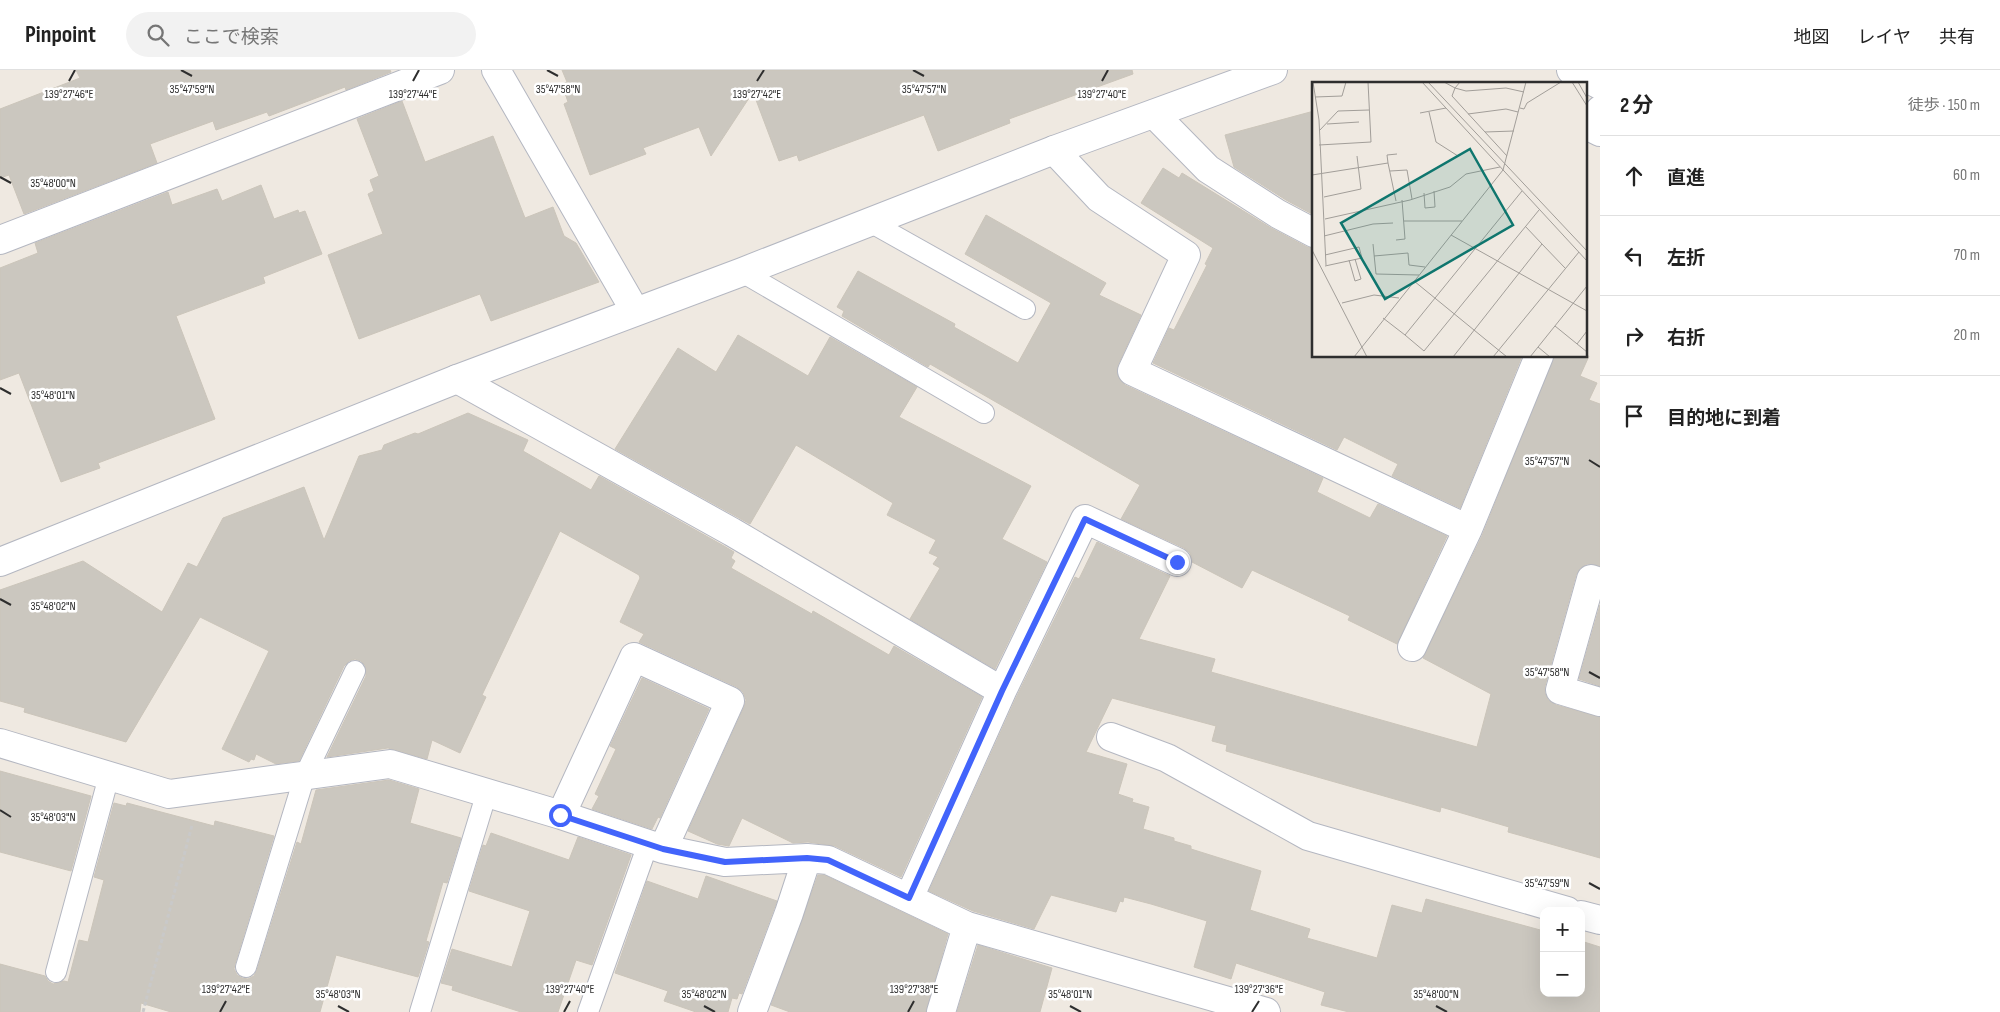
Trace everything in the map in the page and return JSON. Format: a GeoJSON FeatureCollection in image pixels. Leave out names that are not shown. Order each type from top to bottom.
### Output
{"type":"FeatureCollection","features":[{"type":"Feature","properties":{"kind":"street"},"geometry":{"type":"LineString","coordinates":[[0,240],[440,70]]}},
{"type":"Feature","properties":{"kind":"street"},"geometry":{"type":"LineString","coordinates":[[496,70],[635,311]]}},
{"type":"Feature","properties":{"kind":"street"},"geometry":{"type":"LineString","coordinates":[[0,562],[457,379],[742,272],[1054,150],[1154,114],[1228,78],[1272,70]]}},
{"type":"Feature","properties":{"kind":"street"},"geometry":{"type":"LineString","coordinates":[[1571,70],[1600,85]]}},
{"type":"Feature","properties":{"kind":"street"},"geometry":{"type":"LineString","coordinates":[[1600,110],[1592,128],[1600,132]]}},
{"type":"Feature","properties":{"kind":"street"},"geometry":{"type":"LineString","coordinates":[[1154,114],[1208,169],[1278,214],[1312,232]]}},
{"type":"Feature","properties":{"kind":"street"},"geometry":{"type":"LineString","coordinates":[[1054,150],[1099,198],[1186,255],[1132,371],[1468,529]]}},
{"type":"Feature","properties":{"kind":"street"},"geometry":{"type":"LineString","coordinates":[[1412,647],[1468,529],[1538,358]]}},
{"type":"Feature","properties":{"kind":"street"},"geometry":{"type":"LineString","coordinates":[[457,379],[732,532],[1002,691]]}},
{"type":"Feature","properties":{"kind":"street"},"geometry":{"type":"LineString","coordinates":[[909,898],[1002,691],[1085,519],[1177,562]]}},
{"type":"Feature","properties":{"kind":"street"},"geometry":{"type":"LineString","coordinates":[[1600,582],[1591,579],[1560,690],[1600,702]]}},
{"type":"Feature","properties":{"kind":"street"},"geometry":{"type":"LineString","coordinates":[[560,815],[634,657],[730,701],[656,846]]}},
{"type":"Feature","properties":{"kind":"street"},"geometry":{"type":"LineString","coordinates":[[1111,737],[1167,758],[1308,836],[1553,907]]}},
{"type":"Feature","properties":{"kind":"street"},"geometry":{"type":"LineString","coordinates":[[0,743],[169,794],[390,764],[487,792],[656,846],[725,862],[807,858],[828,860],[967,926],[1266,1012]]}},
{"type":"Feature","properties":{"kind":"street"},"geometry":{"type":"LineString","coordinates":[[752,1012],[789,913],[807,858]]}},
{"type":"Feature","properties":{"kind":"street"},"geometry":{"type":"LineString","coordinates":[[1585,916],[1600,920]]}},
{"type":"Feature","properties":{"kind":"street"},"geometry":{"type":"LineString","coordinates":[[941,1012],[967,926]]}},
{"type":"Feature","properties":{"kind":"lane"},"geometry":{"type":"LineString","coordinates":[[870,222],[1026,309]]}},
{"type":"Feature","properties":{"kind":"lane"},"geometry":{"type":"LineString","coordinates":[[742,272],[984,413]]}},
{"type":"Feature","properties":{"kind":"lane"},"geometry":{"type":"LineString","coordinates":[[246,967],[304,775],[355,671]]}},
{"type":"Feature","properties":{"kind":"lane"},"geometry":{"type":"LineString","coordinates":[[56,972],[109,776]]}},
{"type":"Feature","properties":{"kind":"lane"},"geometry":{"type":"LineString","coordinates":[[420,1012],[487,792]]}},
{"type":"Feature","properties":{"kind":"lane"},"geometry":{"type":"LineString","coordinates":[[588,1012],[656,846]]}},
{"type":"Feature","properties":{"kind":"path"},"geometry":{"type":"LineString","coordinates":[[143,1012],[200,791]]}},
{"type":"Feature","properties":{"kind":"building"},"geometry":{"type":"Polygon","coordinates":[[[76,70],[390,70],[391,72],[346,90],[345,87],[269,116],[267,112],[216,130],[213,121],[150,144],[157,163],[24,214],[9,175],[0,178],[0,109],[80,78],[76,70]]]}},
{"type":"Feature","properties":{"kind":"building"},"geometry":{"type":"Polygon","coordinates":[[[562,70],[1132,70],[1133,74],[1009,119],[1010,123],[938,151],[924,115],[799,161],[797,155],[779,161],[753,92],[711,156],[699,127],[643,148],[646,154],[590,175],[564,104],[568,102],[562,84],[567,82],[562,70]]]}},
{"type":"Feature","properties":{"kind":"building"},"geometry":{"type":"Polygon","coordinates":[[[402,101],[425,162],[493,136],[525,218],[553,207],[564,236],[576,243],[599,282],[491,321],[480,294],[359,339],[328,255],[383,234],[368,194],[374,191],[370,180],[379,176],[357,119],[402,101]]]}},
{"type":"Feature","properties":{"kind":"building"},"geometry":{"type":"Polygon","coordinates":[[[1312,112],[1312,214],[1234,167],[1225,135],[1312,112]]]}},
{"type":"Feature","properties":{"kind":"building"},"geometry":{"type":"Polygon","coordinates":[[[1163,168],[1179,178],[1182,173],[1271,228],[1307,247],[1312,248],[1312,358],[1521,358],[1460,508],[1392,476],[1398,464],[1344,437],[1337,450],[1153,363],[1169,328],[1174,330],[1207,265],[1205,264],[1213,248],[1141,203],[1163,168]]]}},
{"type":"Feature","properties":{"kind":"building"},"geometry":{"type":"Polygon","coordinates":[[[261,185],[274,219],[298,210],[299,213],[305,211],[322,254],[263,277],[265,283],[176,316],[215,419],[98,463],[100,468],[61,482],[19,373],[0,380],[0,268],[38,253],[35,243],[168,192],[172,205],[217,189],[222,201],[261,185]]]}},
{"type":"Feature","properties":{"kind":"building"},"geometry":{"type":"Polygon","coordinates":[[[986,215],[1106,283],[1099,295],[1141,315],[1118,365],[1117,373],[1125,385],[1323,478],[1317,492],[1370,518],[1378,504],[1447,536],[1397,644],[1348,620],[1350,616],[1252,570],[1242,588],[1192,562],[1190,553],[1184,548],[1121,519],[1140,485],[930,364],[928,367],[842,316],[844,311],[837,307],[858,271],[955,324],[954,327],[1018,363],[1051,303],[965,254],[986,215]]]}},
{"type":"Feature","properties":{"kind":"building"},"geometry":{"type":"Polygon","coordinates":[[[738,335],[808,376],[830,337],[917,387],[899,417],[1031,486],[1002,539],[1047,562],[995,669],[910,619],[940,568],[933,564],[938,557],[929,553],[936,540],[887,515],[893,503],[796,445],[750,524],[615,449],[678,348],[716,372],[738,335]]]}},
{"type":"Feature","properties":{"kind":"building"},"geometry":{"type":"Polygon","coordinates":[[[1589,356],[1580,376],[1597,383],[1589,400],[1600,404],[1600,566],[1587,564],[1580,568],[1576,575],[1545,686],[1545,693],[1548,700],[1556,705],[1600,717],[1600,858],[1508,832],[1509,827],[1441,807],[1440,812],[1226,751],[1227,745],[1212,741],[1216,726],[1112,698],[1086,752],[1127,764],[1118,794],[1133,799],[1132,802],[1149,807],[1143,829],[1174,838],[1174,841],[1191,846],[1191,849],[1261,871],[1250,910],[1310,929],[1307,938],[1377,958],[1392,905],[1422,913],[1426,899],[1540,930],[1540,997],[1585,997],[1585,942],[1600,947],[1600,1012],[1349,1012],[1321,1005],[1325,992],[1236,963],[1231,979],[1194,967],[1207,921],[1151,904],[1124,897],[1123,902],[1120,901],[1116,912],[1051,895],[1034,929],[973,911],[929,891],[1016,698],[1075,577],[1079,579],[1097,542],[1170,576],[1139,639],[1215,659],[1211,672],[1477,747],[1491,694],[1423,658],[1482,536],[1553,358],[1588,358],[1589,356]]]}},
{"type":"Feature","properties":{"kind":"building"},"geometry":{"type":"Polygon","coordinates":[[[468,413],[528,440],[523,451],[591,490],[599,476],[724,546],[734,552],[731,558],[735,561],[731,568],[812,614],[813,611],[889,655],[894,646],[982,697],[901,877],[835,846],[808,842],[793,843],[742,818],[729,846],[717,844],[688,831],[744,707],[746,700],[743,692],[737,687],[639,642],[644,634],[620,622],[640,578],[639,575],[560,531],[482,695],[486,697],[460,753],[432,740],[427,759],[388,748],[327,757],[366,676],[365,665],[355,659],[349,661],[344,666],[299,761],[276,764],[256,754],[254,760],[251,759],[249,762],[222,749],[269,651],[200,617],[126,742],[24,712],[25,708],[0,701],[0,590],[83,561],[162,612],[188,563],[197,567],[223,518],[304,487],[324,540],[359,456],[382,450],[384,445],[415,433],[418,434],[468,413]]]}},
{"type":"Feature","properties":{"kind":"building"},"geometry":{"type":"Polygon","coordinates":[[[1600,605],[1600,686],[1579,679],[1600,605]]]}},
{"type":"Feature","properties":{"kind":"building"},"geometry":{"type":"Polygon","coordinates":[[[642,678],[709,709],[660,818],[658,817],[652,829],[592,809],[599,796],[595,794],[616,749],[610,746],[642,678]]]}},
{"type":"Feature","properties":{"kind":"building"},"geometry":{"type":"Polygon","coordinates":[[[0,771],[91,796],[71,871],[0,852],[0,771]]]}},
{"type":"Feature","properties":{"kind":"building"},"geometry":{"type":"Polygon","coordinates":[[[389,780],[419,789],[410,823],[461,838],[447,883],[443,882],[426,941],[429,942],[418,977],[336,955],[320,1012],[171,1012],[141,1003],[140,1012],[0,1012],[0,964],[45,976],[53,984],[64,981],[68,982],[79,940],[88,942],[104,880],[94,877],[114,803],[126,806],[127,803],[214,826],[215,821],[274,836],[234,969],[237,975],[248,979],[254,976],[257,970],[297,842],[301,844],[316,790],[389,780]]]}},
{"type":"Feature","properties":{"kind":"building"},"geometry":{"type":"Polygon","coordinates":[[[491,833],[569,860],[578,837],[631,855],[592,965],[576,960],[558,1012],[521,1012],[452,990],[453,986],[441,983],[452,949],[512,967],[530,911],[469,891],[483,845],[486,846],[491,833]]]}},
{"type":"Feature","properties":{"kind":"building"},"geometry":{"type":"Polygon","coordinates":[[[818,875],[824,875],[948,934],[926,1012],[790,1012],[771,1005],[818,875]]]}},
{"type":"Feature","properties":{"kind":"building"},"geometry":{"type":"Polygon","coordinates":[[[706,876],[777,901],[742,994],[739,993],[737,999],[732,998],[728,1012],[696,1012],[664,1001],[668,991],[615,973],[647,881],[698,899],[706,876]]]}},
{"type":"Feature","properties":{"kind":"building"},"geometry":{"type":"Polygon","coordinates":[[[978,945],[1052,968],[1040,1012],[957,1012],[978,945]]]}},
{"type":"Feature","properties":{"kind":"route"},"geometry":{"type":"LineString","coordinates":[[560,815],[663,849],[725,862],[807,858],[828,860],[909,898],[1002,691],[1085,519],[1177,562]]}}]}
